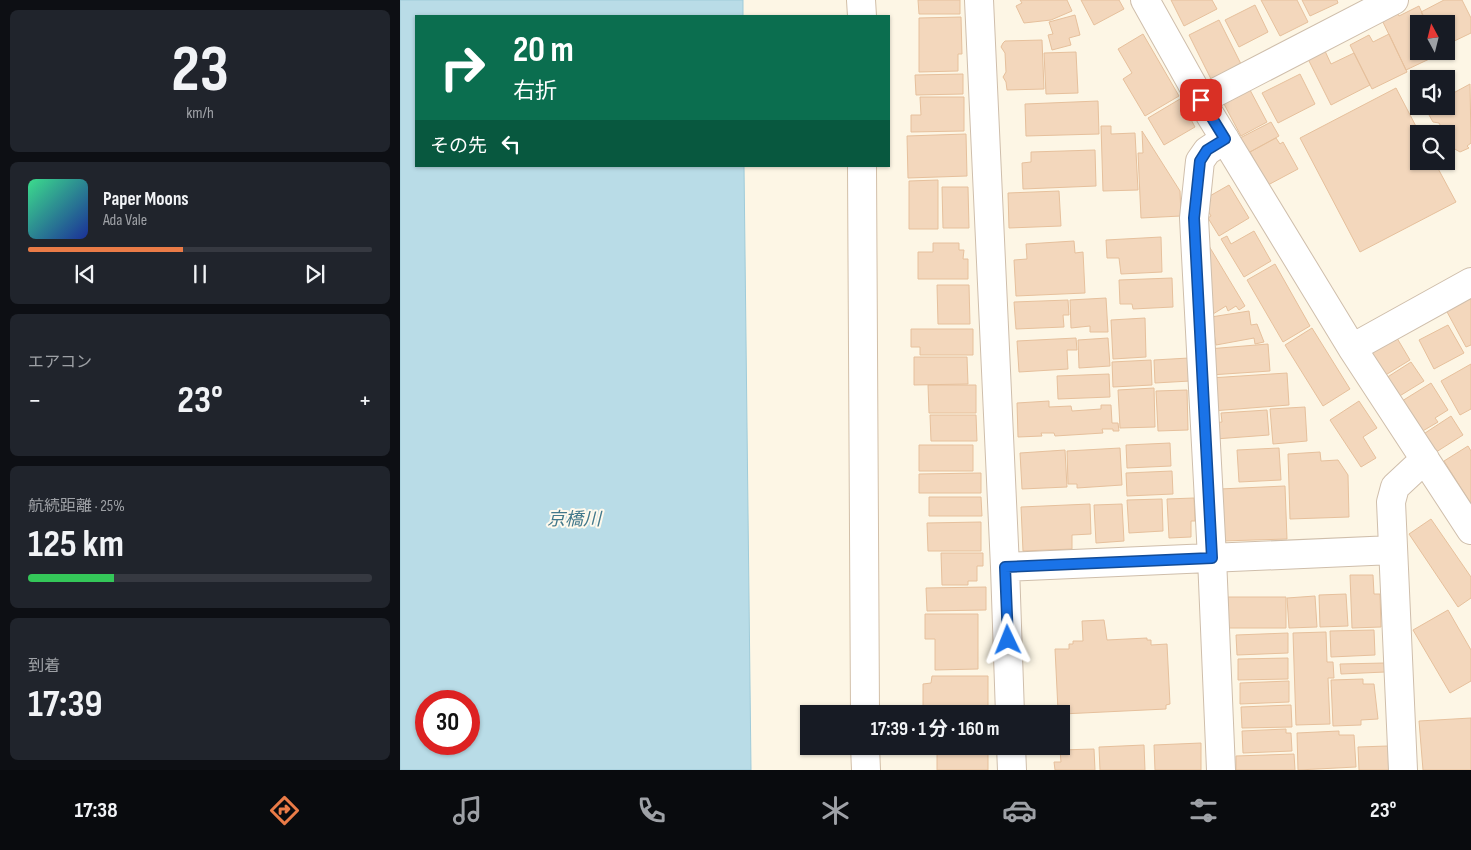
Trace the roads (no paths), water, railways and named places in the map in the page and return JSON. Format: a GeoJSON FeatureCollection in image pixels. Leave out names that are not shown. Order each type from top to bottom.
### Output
{"type":"FeatureCollection","features":[{"type":"Feature","properties":{"kind":"street"},"geometry":{"type":"LineString","coordinates":[[861,0],[862,15]]}},
{"type":"Feature","properties":{"kind":"street"},"geometry":{"type":"LineString","coordinates":[[979,0],[1010,705]]}},
{"type":"Feature","properties":{"kind":"street"},"geometry":{"type":"LineString","coordinates":[[1145,0],[1201,100],[1352,348],[1471,530]]}},
{"type":"Feature","properties":{"kind":"street"},"geometry":{"type":"LineString","coordinates":[[1201,100],[1394,0]]}},
{"type":"Feature","properties":{"kind":"street"},"geometry":{"type":"LineString","coordinates":[[1221,770],[1194,218],[1200,161],[1207,150],[1225,139]]}},
{"type":"Feature","properties":{"kind":"street"},"geometry":{"type":"LineString","coordinates":[[862,167],[865,705]]}},
{"type":"Feature","properties":{"kind":"street"},"geometry":{"type":"LineString","coordinates":[[1352,348],[1471,282]]}},
{"type":"Feature","properties":{"kind":"street"},"geometry":{"type":"LineString","coordinates":[[1403,770],[1391,502],[1396,487],[1425,459]]}},
{"type":"Feature","properties":{"kind":"street"},"geometry":{"type":"LineString","coordinates":[[1005,567],[1393,550]]}},
{"type":"Feature","properties":{"kind":"street"},"geometry":{"type":"LineString","coordinates":[[866,755],[866,770]]}},
{"type":"Feature","properties":{"kind":"street"},"geometry":{"type":"LineString","coordinates":[[1011,755],[1012,770]]}},
{"type":"Feature","properties":{"kind":"water","name":"京橋川"},"geometry":{"type":"Polygon","coordinates":[[[400,0],[743,0],[743,15],[415,15],[415,167],[744,167],[751,770],[400,770],[400,0]]]}}]}
